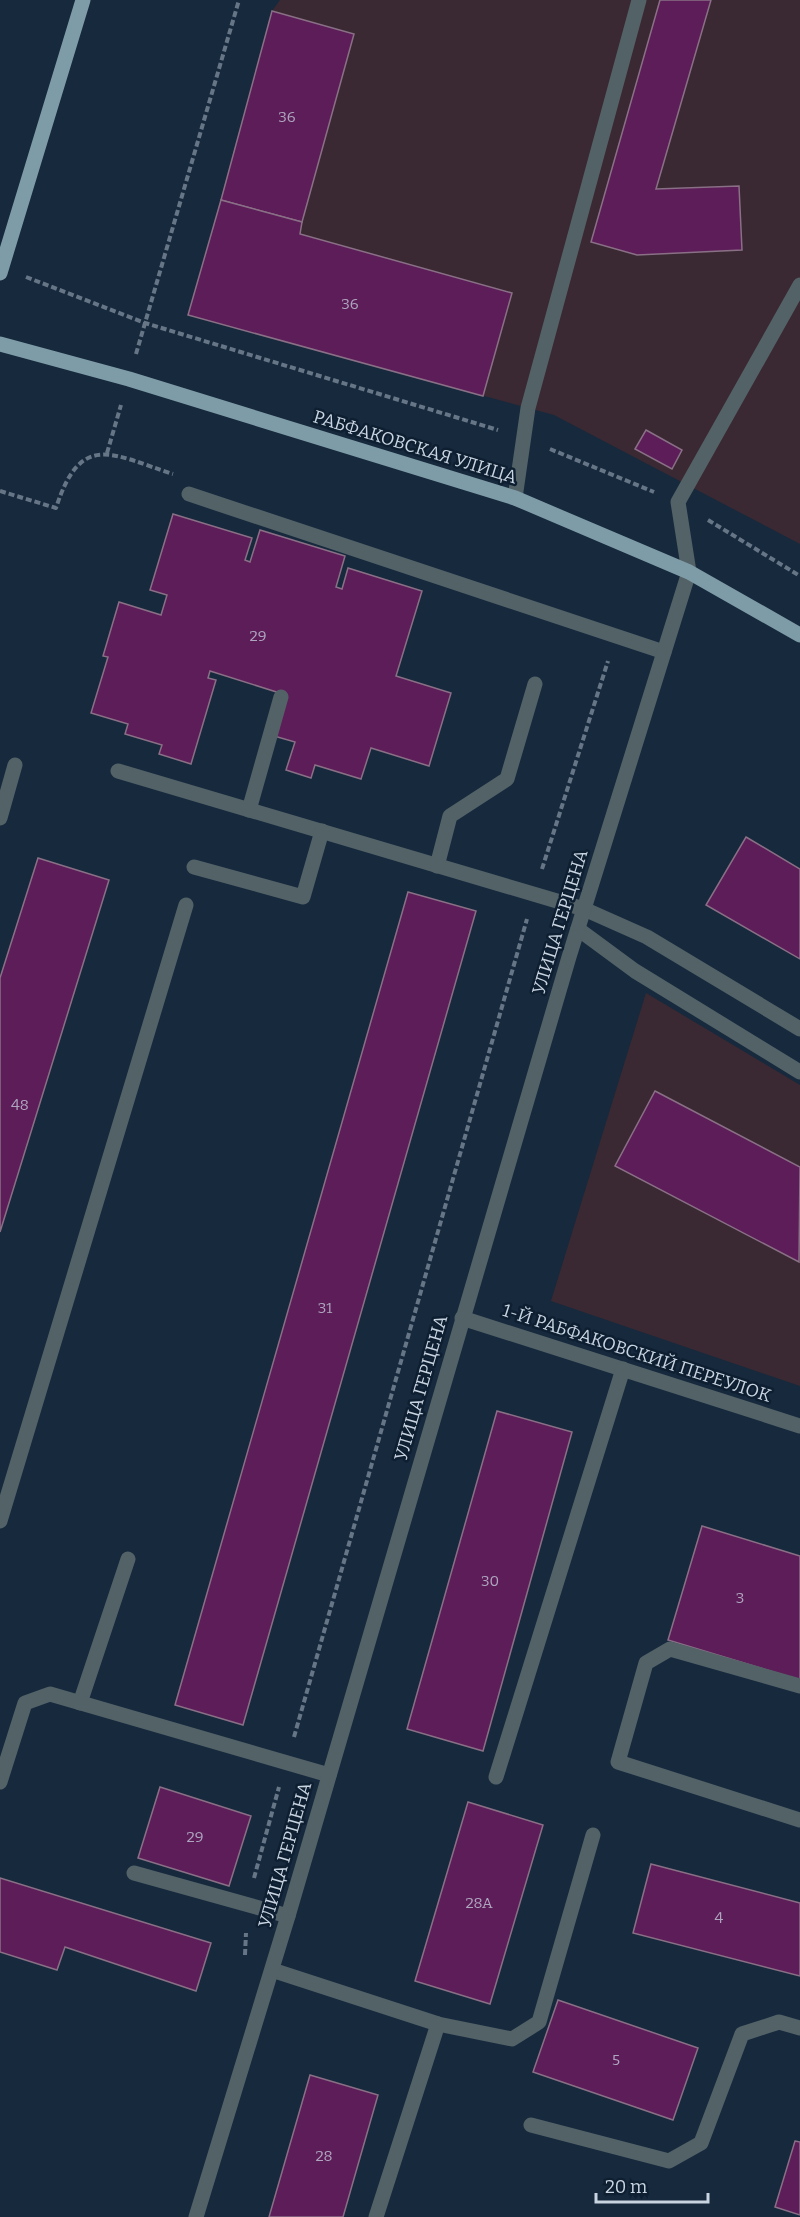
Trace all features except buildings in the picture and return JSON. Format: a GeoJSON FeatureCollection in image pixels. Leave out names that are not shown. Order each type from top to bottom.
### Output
{"type":"FeatureCollection","features":[{"type":"Feature","properties":{"kind":"main road"},"geometry":{"type":"LineString","coordinates":[[1,270],[83,0]]}},
{"type":"Feature","properties":{"kind":"main road","name":"РАБФАКОВСКАЯ УЛИЦА"},"geometry":{"type":"LineString","coordinates":[[0,344],[129,379],[516,498],[689,572],[800,635]]}},
{"type":"Feature","properties":{"kind":"street"},"geometry":{"type":"LineString","coordinates":[[516,498],[528,408],[639,0]]}},
{"type":"Feature","properties":{"kind":"street"},"geometry":{"type":"LineString","coordinates":[[689,572],[678,502],[800,285]]}},
{"type":"Feature","properties":{"kind":"street"},"geometry":{"type":"LineString","coordinates":[[189,494],[664,652]]}},
{"type":"Feature","properties":{"kind":"street","name":"УЛИЦА ГЕРЦЕНА"},"geometry":{"type":"LineString","coordinates":[[196,2217],[272,1970],[578,928],[689,572]]}},
{"type":"Feature","properties":{"kind":"street"},"geometry":{"type":"LineString","coordinates":[[437,866],[450,816],[507,779],[535,684]]}},
{"type":"Feature","properties":{"kind":"street"},"geometry":{"type":"LineString","coordinates":[[249,810],[280,697]]}},
{"type":"Feature","properties":{"kind":"street"},"geometry":{"type":"LineString","coordinates":[[0,818],[15,765]]}},
{"type":"Feature","properties":{"kind":"street"},"geometry":{"type":"LineString","coordinates":[[118,771],[584,909],[647,937],[800,1029]]}},
{"type":"Feature","properties":{"kind":"street"},"geometry":{"type":"LineString","coordinates":[[194,867],[303,897],[322,831]]}},
{"type":"Feature","properties":{"kind":"street"},"geometry":{"type":"LineString","coordinates":[[0,1521],[6,1481],[186,905]]}},
{"type":"Feature","properties":{"kind":"street"},"geometry":{"type":"LineString","coordinates":[[578,928],[635,971],[800,1072]]}},
{"type":"Feature","properties":{"kind":"street","name":"1-Й РАБФАКОВСКИЙ ПЕРЕУЛОК"},"geometry":{"type":"LineString","coordinates":[[462,1318],[800,1426]]}},
{"type":"Feature","properties":{"kind":"street"},"geometry":{"type":"LineString","coordinates":[[496,1777],[623,1369]]}},
{"type":"Feature","properties":{"kind":"street"},"geometry":{"type":"LineString","coordinates":[[80,1703],[128,1559]]}},
{"type":"Feature","properties":{"kind":"street"},"geometry":{"type":"LineString","coordinates":[[800,1686],[670,1649],[646,1663],[618,1762],[800,1820]]}},
{"type":"Feature","properties":{"kind":"street"},"geometry":{"type":"LineString","coordinates":[[0,1782],[25,1703],[50,1694],[329,1775]]}},
{"type":"Feature","properties":{"kind":"street"},"geometry":{"type":"LineString","coordinates":[[272,1970],[438,2024],[512,2039],[539,2022],[593,1835]]}},
{"type":"Feature","properties":{"kind":"street"},"geometry":{"type":"LineString","coordinates":[[134,1873],[288,1916]]}},
{"type":"Feature","properties":{"kind":"street"},"geometry":{"type":"LineString","coordinates":[[531,2125],[669,2161],[701,2143],[742,2034],[779,2022],[800,2028]]}},
{"type":"Feature","properties":{"kind":"street"},"geometry":{"type":"LineString","coordinates":[[376,2217],[438,2024]]}},
{"type":"Feature","properties":{"kind":"path"},"geometry":{"type":"LineString","coordinates":[[145,323],[239,0]]}},
{"type":"Feature","properties":{"kind":"path"},"geometry":{"type":"LineString","coordinates":[[1,270],[145,323],[525,438],[678,502],[800,576]]}},
{"type":"Feature","properties":{"kind":"path"},"geometry":{"type":"LineString","coordinates":[[0,491],[56,508],[69,474],[86,459],[107,453],[174,474]]}},
{"type":"Feature","properties":{"kind":"path"},"geometry":{"type":"LineString","coordinates":[[245,1964],[246,1904],[534,894],[616,636]]}},
{"type":"Feature","properties":{"kind":"shaded area"},"geometry":{"type":"Polygon","coordinates":[[[280,0],[800,0],[800,544],[554,415],[189,315],[272,11],[280,0]]]}},
{"type":"Feature","properties":{"kind":"shaded area"},"geometry":{"type":"Polygon","coordinates":[[[646,993],[800,1085],[800,1386],[551,1301],[646,993]]]}}]}
